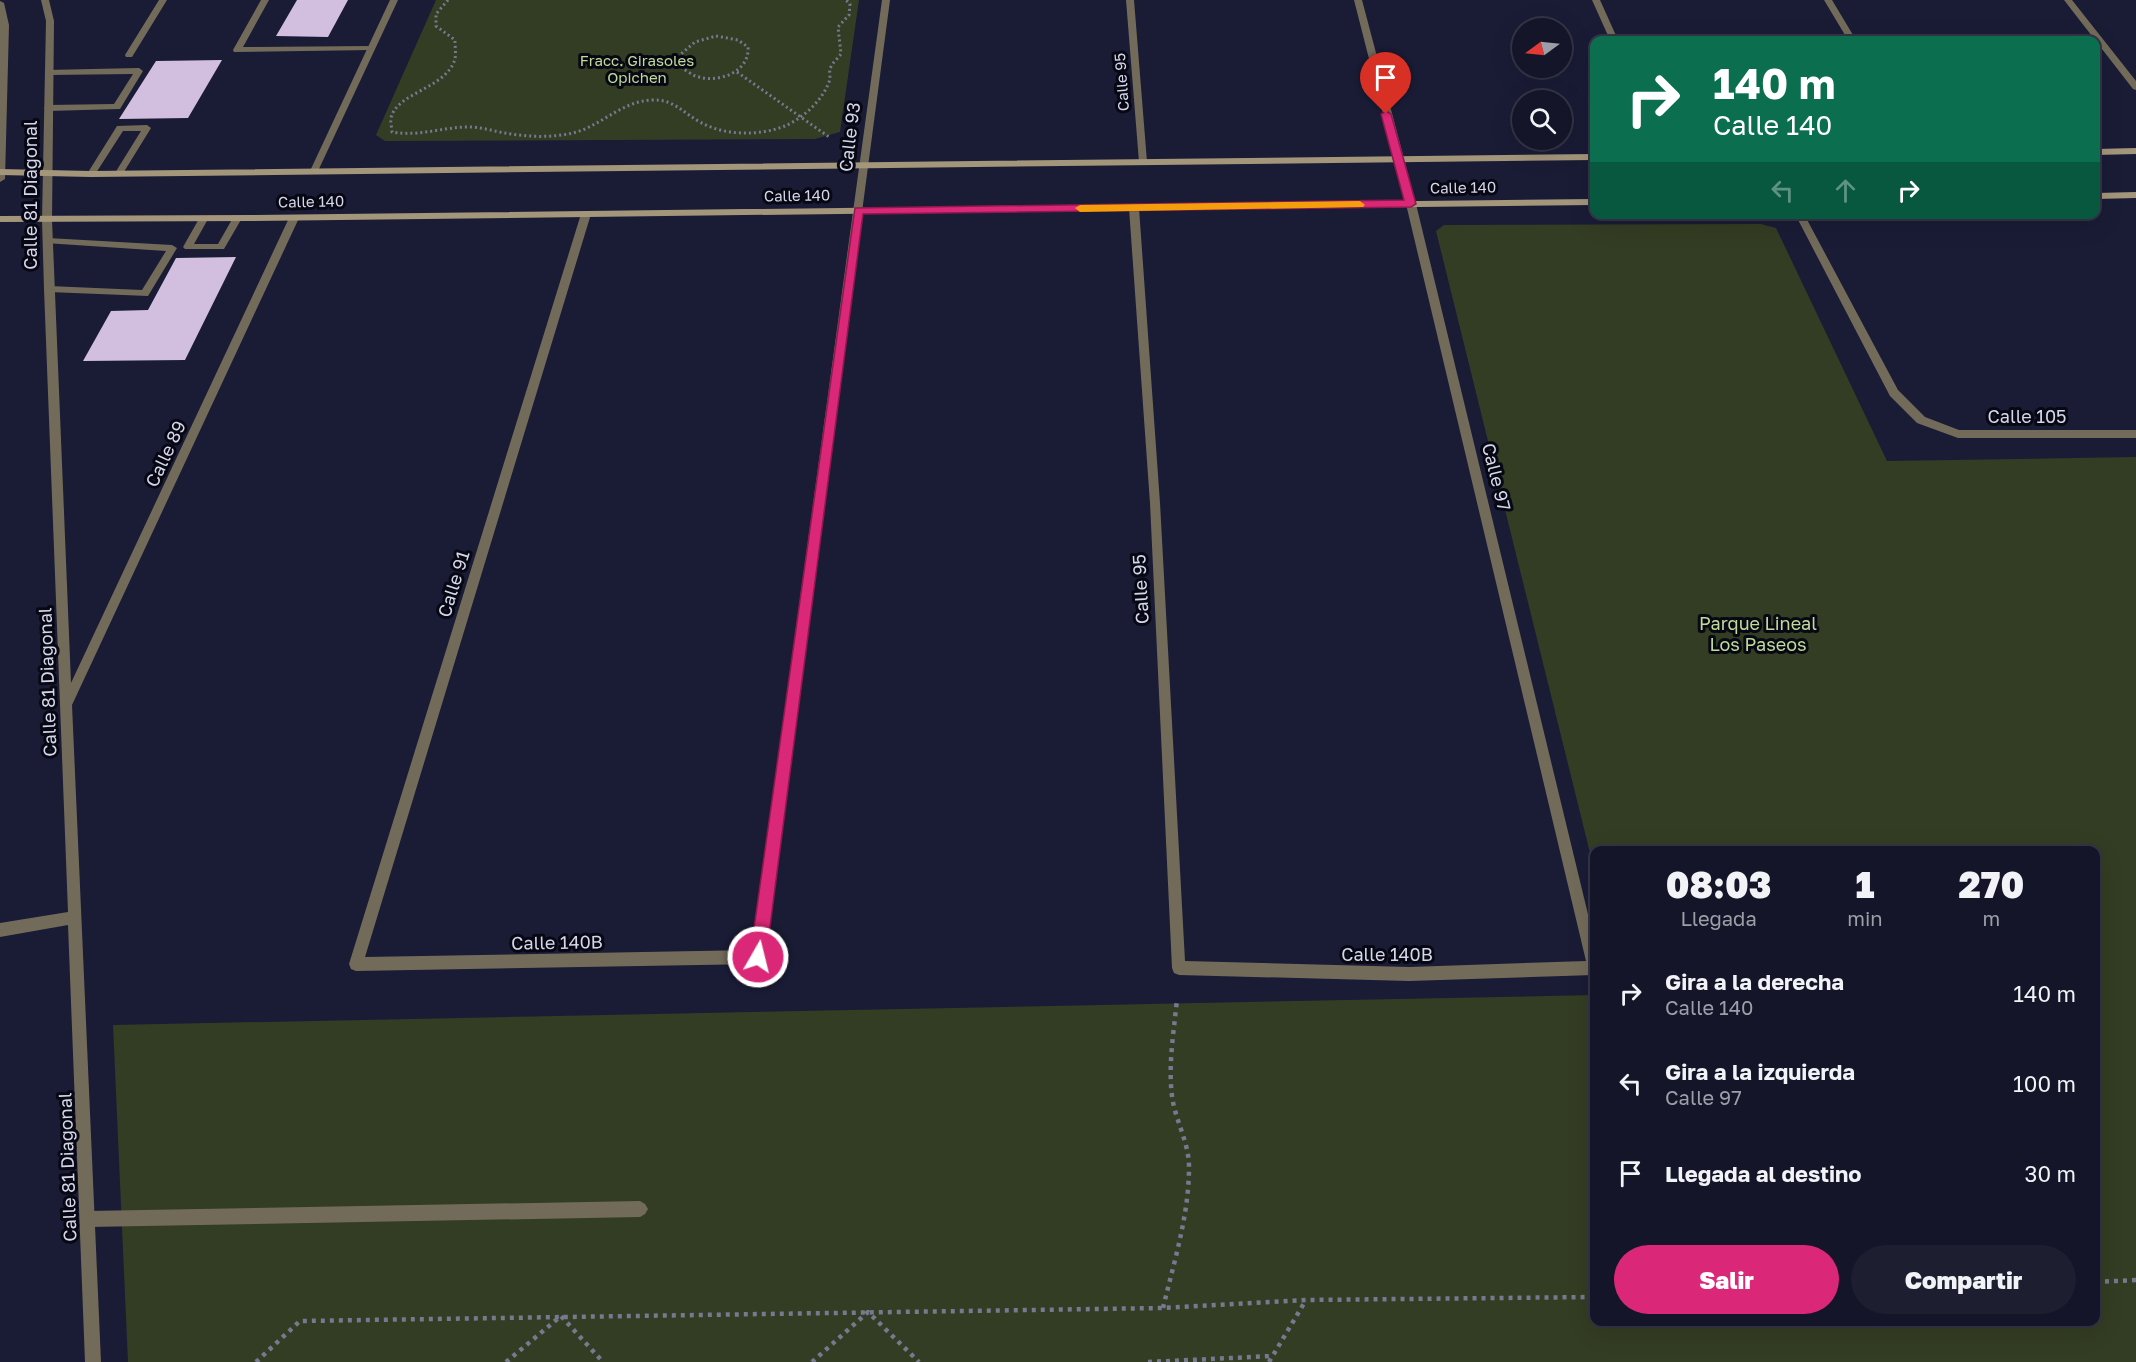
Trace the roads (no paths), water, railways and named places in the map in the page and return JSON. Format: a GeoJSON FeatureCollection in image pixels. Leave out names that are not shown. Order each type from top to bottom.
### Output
{"type":"FeatureCollection","features":[{"type":"Feature","properties":{"kind":"street","name":"Calle 81 Diagonal"},"geometry":{"type":"LineString","coordinates":[[45,0],[50,21],[47,220],[49,289],[93,1362]]}},
{"type":"Feature","properties":{"kind":"street"},"geometry":{"type":"LineString","coordinates":[[129,55],[162,0]]}},
{"type":"Feature","properties":{"kind":"street"},"geometry":{"type":"LineString","coordinates":[[265,0],[237,50],[371,48]]}},
{"type":"Feature","properties":{"kind":"street"},"geometry":{"type":"LineString","coordinates":[[314,171],[394,0]]}},
{"type":"Feature","properties":{"kind":"street","name":"Calle 93"},"geometry":{"type":"LineString","coordinates":[[758,957],[886,0]]}},
{"type":"Feature","properties":{"kind":"street","name":"Calle 95"},"geometry":{"type":"LineString","coordinates":[[1130,0],[1143,162]]}},
{"type":"Feature","properties":{"kind":"street","name":"Calle 97"},"geometry":{"type":"LineString","coordinates":[[1358,0],[1411,204],[1590,949]]}},
{"type":"Feature","properties":{"kind":"street"},"geometry":{"type":"LineString","coordinates":[[1596,0],[1612,36]]}},
{"type":"Feature","properties":{"kind":"street"},"geometry":{"type":"LineString","coordinates":[[1828,0],[1850,36]]}},
{"type":"Feature","properties":{"kind":"street"},"geometry":{"type":"LineString","coordinates":[[2068,0],[2096,36]]}},
{"type":"Feature","properties":{"kind":"street","name":"Calle 81 Diagonal"},"geometry":{"type":"LineString","coordinates":[[0,3],[5,25],[0,179]]}},
{"type":"Feature","properties":{"kind":"street"},"geometry":{"type":"LineString","coordinates":[[2100,41],[2136,87]]}},
{"type":"Feature","properties":{"kind":"street"},"geometry":{"type":"LineString","coordinates":[[48,108],[117,107],[140,71],[49,72]]}},
{"type":"Feature","properties":{"kind":"street"},"geometry":{"type":"LineString","coordinates":[[92,174],[120,128],[147,128],[119,173]]}},
{"type":"Feature","properties":{"kind":"street"},"geometry":{"type":"LineString","coordinates":[[2100,152],[2136,152]]}},
{"type":"Feature","properties":{"kind":"street","name":"Calle 140"},"geometry":{"type":"LineString","coordinates":[[0,172],[92,174],[1590,157]]}},
{"type":"Feature","properties":{"kind":"street"},"geometry":{"type":"LineString","coordinates":[[2100,196],[2136,195]]}},
{"type":"Feature","properties":{"kind":"street","name":"Calle 140"},"geometry":{"type":"LineString","coordinates":[[0,219],[203,219],[1590,202]]}},
{"type":"Feature","properties":{"kind":"street","name":"Calle 95"},"geometry":{"type":"LineString","coordinates":[[1134,207],[1155,503],[1179,968]]}},
{"type":"Feature","properties":{"kind":"street","name":"Calle 91"},"geometry":{"type":"LineString","coordinates":[[356,964],[586,214]]}},
{"type":"Feature","properties":{"kind":"street"},"geometry":{"type":"LineString","coordinates":[[203,219],[188,247],[221,247],[237,218]]}},
{"type":"Feature","properties":{"kind":"street","name":"Calle 89"},"geometry":{"type":"LineString","coordinates":[[67,705],[294,218]]}},
{"type":"Feature","properties":{"kind":"street","name":"Calle 105"},"geometry":{"type":"LineString","coordinates":[[1802,219],[1894,393],[1921,420],[1958,434],[2136,434]]}},
{"type":"Feature","properties":{"kind":"street"},"geometry":{"type":"LineString","coordinates":[[48,241],[172,248],[145,294],[49,289]]}},
{"type":"Feature","properties":{"kind":"street"},"geometry":{"type":"LineString","coordinates":[[0,930],[76,917]]}},
{"type":"Feature","properties":{"kind":"street","name":"Calle 140B"},"geometry":{"type":"LineString","coordinates":[[356,964],[758,957]]}},
{"type":"Feature","properties":{"kind":"street","name":"Calle 140B"},"geometry":{"type":"LineString","coordinates":[[1179,968],[1409,974],[1590,966]]}},
{"type":"Feature","properties":{"kind":"street"},"geometry":{"type":"LineString","coordinates":[[88,1219],[640,1209]]}},
{"type":"Feature","properties":{"kind":"park label","name":"Fracc. Girasoles Opichen"},"geometry":{"type":"Point","coordinates":[637,70]}},
{"type":"Feature","properties":{"kind":"park label","name":"Parque Lineal Los Paseos"},"geometry":{"type":"Point","coordinates":[1758,634]}}]}
